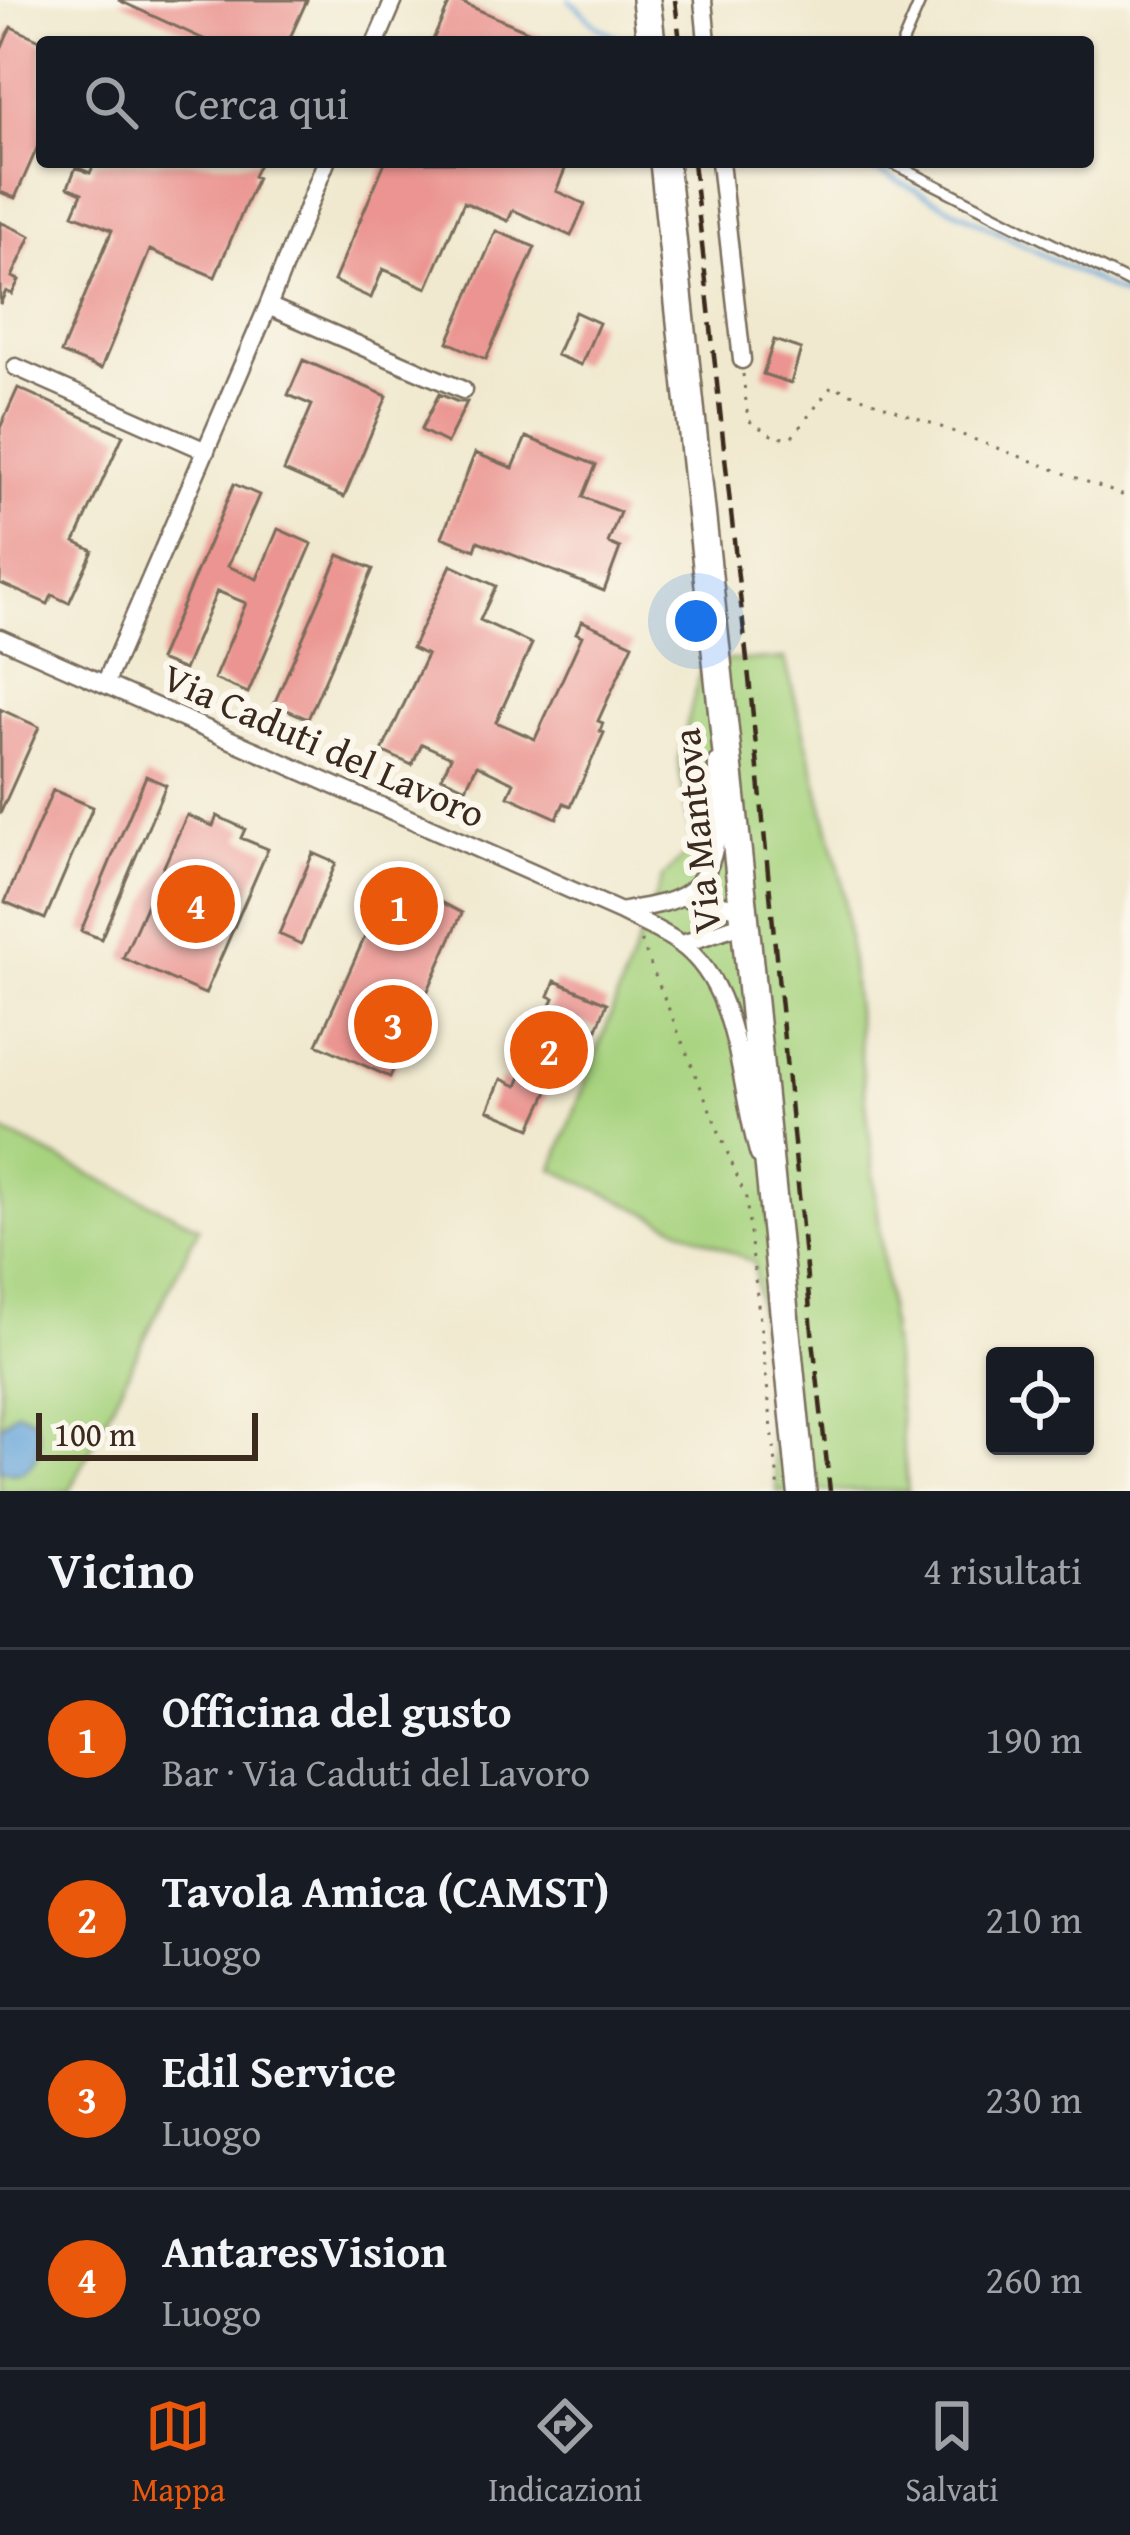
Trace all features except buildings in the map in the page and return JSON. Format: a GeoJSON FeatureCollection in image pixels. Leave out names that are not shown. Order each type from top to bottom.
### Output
{"type":"FeatureCollection","features":[{"type":"Feature","properties":{"kind":"main road"},"geometry":{"type":"LineString","coordinates":[[646,0],[650,36]]}},
{"type":"Feature","properties":{"kind":"main road","name":"Via Mantova"},"geometry":{"type":"LineString","coordinates":[[665,168],[802,1491]]}},
{"type":"Feature","properties":{"kind":"street"},"geometry":{"type":"LineString","coordinates":[[379,36],[394,0]]}},
{"type":"Feature","properties":{"kind":"street"},"geometry":{"type":"LineString","coordinates":[[703,0],[706,36]]}},
{"type":"Feature","properties":{"kind":"street"},"geometry":{"type":"LineString","coordinates":[[105,684],[324,168]]}},
{"type":"Feature","properties":{"kind":"street"},"geometry":{"type":"LineString","coordinates":[[721,168],[742,360]]}},
{"type":"Feature","properties":{"kind":"street"},"geometry":{"type":"LineString","coordinates":[[268,306],[463,390]]}},
{"type":"Feature","properties":{"kind":"street"},"geometry":{"type":"LineString","coordinates":[[16,367],[206,451]]}},
{"type":"Feature","properties":{"kind":"street","name":"Via Caduti del Lavoro"},"geometry":{"type":"LineString","coordinates":[[0,638],[682,944],[706,971],[732,1024],[748,1121],[773,1201]]}},
{"type":"Feature","properties":{"kind":"street"},"geometry":{"type":"LineString","coordinates":[[626,915],[682,897],[698,884],[713,859],[718,678]]}},
{"type":"Feature","properties":{"kind":"street"},"geometry":{"type":"LineString","coordinates":[[682,897],[744,916]]}},
{"type":"Feature","properties":{"kind":"street"},"geometry":{"type":"LineString","coordinates":[[682,944],[744,916]]}},
{"type":"Feature","properties":{"kind":"lane"},"geometry":{"type":"LineString","coordinates":[[906,36],[921,0]]}},
{"type":"Feature","properties":{"kind":"lane"},"geometry":{"type":"LineString","coordinates":[[902,168],[1130,283]]}},
{"type":"Feature","properties":{"kind":"path"},"geometry":{"type":"LineString","coordinates":[[742,360],[748,420],[776,438],[792,437],[832,386],[1130,498]]}},
{"type":"Feature","properties":{"kind":"path"},"geometry":{"type":"LineString","coordinates":[[626,915],[744,1190],[779,1491]]}},
{"type":"Feature","properties":{"kind":"green space"},"geometry":{"type":"Polygon","coordinates":[[[785,659],[842,880],[908,1491],[777,1491],[754,1263],[553,1169],[662,878],[693,847],[678,760],[703,661],[785,659]]]}},
{"type":"Feature","properties":{"kind":"green space"},"geometry":{"type":"Polygon","coordinates":[[[0,1130],[199,1227],[70,1491],[0,1491],[0,1130]]]}},
{"type":"Feature","properties":{"kind":"water"},"geometry":{"type":"Polygon","coordinates":[[[17,1411],[33,1418],[38,1449],[29,1466],[12,1472],[0,1469],[0,1427],[17,1411]]]}},
{"type":"Feature","properties":{"kind":"waterway"},"geometry":{"type":"LineString","coordinates":[[570,0],[614,36]]}},
{"type":"Feature","properties":{"kind":"waterway"},"geometry":{"type":"LineString","coordinates":[[872,168],[1130,299]]}},
{"type":"Feature","properties":{"kind":"railway"},"geometry":{"type":"LineString","coordinates":[[675,0],[679,36]]}},
{"type":"Feature","properties":{"kind":"railway"},"geometry":{"type":"LineString","coordinates":[[694,168],[830,1491]]}},
{"type":"Feature","properties":{"kind":"place","name":"AntaresVision"},"geometry":{"type":"Point","coordinates":[196,904]}},
{"type":"Feature","properties":{"kind":"place","name":"Officina del gusto"},"geometry":{"type":"Point","coordinates":[399,906]}},
{"type":"Feature","properties":{"kind":"place","name":"Edil Service"},"geometry":{"type":"Point","coordinates":[393,1024]}},
{"type":"Feature","properties":{"kind":"place","name":"Tavola Amica (CAMST)"},"geometry":{"type":"Point","coordinates":[549,1050]}}]}
